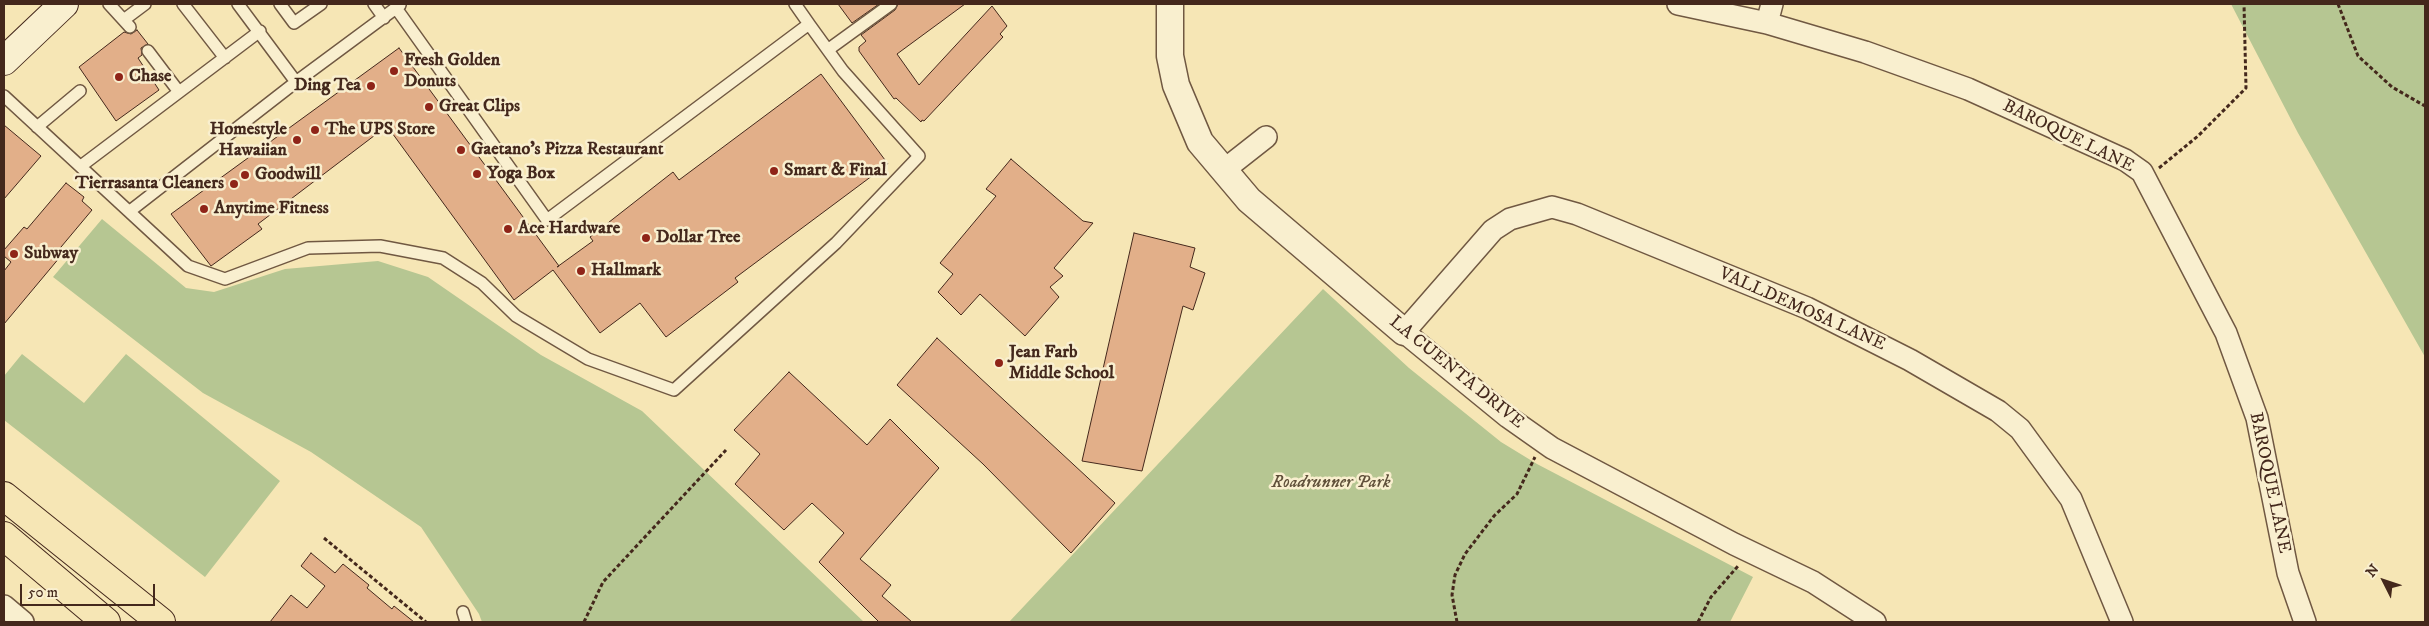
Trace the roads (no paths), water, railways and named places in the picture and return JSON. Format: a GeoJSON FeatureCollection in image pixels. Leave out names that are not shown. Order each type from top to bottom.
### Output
{"type":"FeatureCollection","features":[{"type":"Feature","properties":{"kind":"main road"},"geometry":{"type":"LineString","coordinates":[[4,61],[64,4]]}},
{"type":"Feature","properties":{"kind":"main road"},"geometry":{"type":"LineString","coordinates":[[4,496],[161,622]]}},
{"type":"Feature","properties":{"kind":"main road"},"geometry":{"type":"LineString","coordinates":[[4,536],[106,622]]}},
{"type":"Feature","properties":{"kind":"street","name":"LA CUENTA DRIVE"},"geometry":{"type":"LineString","coordinates":[[1170,4],[1170,56],[1176,85],[1200,142],[1249,200],[1404,332],[1508,417],[1542,441],[1748,551],[1813,582],[1875,622]]}},
{"type":"Feature","properties":{"kind":"street","name":"BAROQUE LANE"},"geometry":{"type":"LineString","coordinates":[[1678,4],[1770,13],[1866,52],[1968,89],[2125,160],[2142,172],[2226,333],[2257,418],[2288,573],[2305,622]]}},
{"type":"Feature","properties":{"kind":"street"},"geometry":{"type":"LineString","coordinates":[[1224,170],[1266,137]]}},
{"type":"Feature","properties":{"kind":"street","name":"VALLDEMOSA LANE"},"geometry":{"type":"LineString","coordinates":[[1404,332],[1493,230],[1510,219],[1552,207],[1577,214],[1807,308],[1910,360],[1998,411],[2020,430],[2071,500],[2122,622]]}},
{"type":"Feature","properties":{"kind":"street"},"geometry":{"type":"LineString","coordinates":[[4,606],[23,622]]}},
{"type":"Feature","properties":{"kind":"lane"},"geometry":{"type":"LineString","coordinates":[[109,4],[128,23],[145,4]]}},
{"type":"Feature","properties":{"kind":"lane"},"geometry":{"type":"LineString","coordinates":[[183,4],[225,58]]}},
{"type":"Feature","properties":{"kind":"lane"},"geometry":{"type":"LineString","coordinates":[[238,4],[260,31],[296,82]]}},
{"type":"Feature","properties":{"kind":"lane"},"geometry":{"type":"LineString","coordinates":[[280,4],[294,23],[321,4]]}},
{"type":"Feature","properties":{"kind":"lane"},"geometry":{"type":"LineString","coordinates":[[374,4],[384,18]]}},
{"type":"Feature","properties":{"kind":"lane"},"geometry":{"type":"LineString","coordinates":[[4,96],[188,266],[225,279],[308,248],[380,246],[442,258],[482,283],[516,316],[588,359],[674,390],[836,243],[920,156],[843,71],[795,4]]}},
{"type":"Feature","properties":{"kind":"lane"},"geometry":{"type":"LineString","coordinates":[[829,49],[891,4]]}},
{"type":"Feature","properties":{"kind":"lane"},"geometry":{"type":"LineString","coordinates":[[130,211],[296,82],[399,6],[547,220],[809,24]]}},
{"type":"Feature","properties":{"kind":"lane"},"geometry":{"type":"LineString","coordinates":[[81,166],[260,31]]}},
{"type":"Feature","properties":{"kind":"lane"},"geometry":{"type":"LineString","coordinates":[[148,50],[179,92]]}},
{"type":"Feature","properties":{"kind":"lane"},"geometry":{"type":"LineString","coordinates":[[37,127],[80,91]]}},
{"type":"Feature","properties":{"kind":"place","name":"Fresh Golden Donuts"},"geometry":{"type":"Point","coordinates":[394,71]}},
{"type":"Feature","properties":{"kind":"place","name":"Chase"},"geometry":{"type":"Point","coordinates":[119,77]}},
{"type":"Feature","properties":{"kind":"place","name":"Ding Tea"},"geometry":{"type":"Point","coordinates":[371,86]}},
{"type":"Feature","properties":{"kind":"place","name":"Great Clips"},"geometry":{"type":"Point","coordinates":[429,107]}},
{"type":"Feature","properties":{"kind":"place","name":"The UPS Store"},"geometry":{"type":"Point","coordinates":[315,130]}},
{"type":"Feature","properties":{"kind":"place","name":"Homestyle Hawaiian"},"geometry":{"type":"Point","coordinates":[297,140]}},
{"type":"Feature","properties":{"kind":"place","name":"Gaetano's Pizza Restaurant"},"geometry":{"type":"Point","coordinates":[461,150]}},
{"type":"Feature","properties":{"kind":"place","name":"Smart & Final"},"geometry":{"type":"Point","coordinates":[774,171]}},
{"type":"Feature","properties":{"kind":"place","name":"Yoga Box"},"geometry":{"type":"Point","coordinates":[477,174]}},
{"type":"Feature","properties":{"kind":"place","name":"Goodwill"},"geometry":{"type":"Point","coordinates":[245,175]}},
{"type":"Feature","properties":{"kind":"place","name":"Tierrasanta Cleaners"},"geometry":{"type":"Point","coordinates":[234,184]}},
{"type":"Feature","properties":{"kind":"place","name":"Anytime Fitness"},"geometry":{"type":"Point","coordinates":[204,209]}},
{"type":"Feature","properties":{"kind":"place","name":"Ace Hardware"},"geometry":{"type":"Point","coordinates":[508,229]}},
{"type":"Feature","properties":{"kind":"place","name":"Dollar Tree"},"geometry":{"type":"Point","coordinates":[646,238]}},
{"type":"Feature","properties":{"kind":"place","name":"Subway"},"geometry":{"type":"Point","coordinates":[14,254]}},
{"type":"Feature","properties":{"kind":"place","name":"Hallmark"},"geometry":{"type":"Point","coordinates":[581,271]}},
{"type":"Feature","properties":{"kind":"place","name":"Jean Farb Middle School"},"geometry":{"type":"Point","coordinates":[999,363]}},
{"type":"Feature","properties":{"kind":"park label","name":"Roadrunner Park"},"geometry":{"type":"Point","coordinates":[1331,483]}}]}
